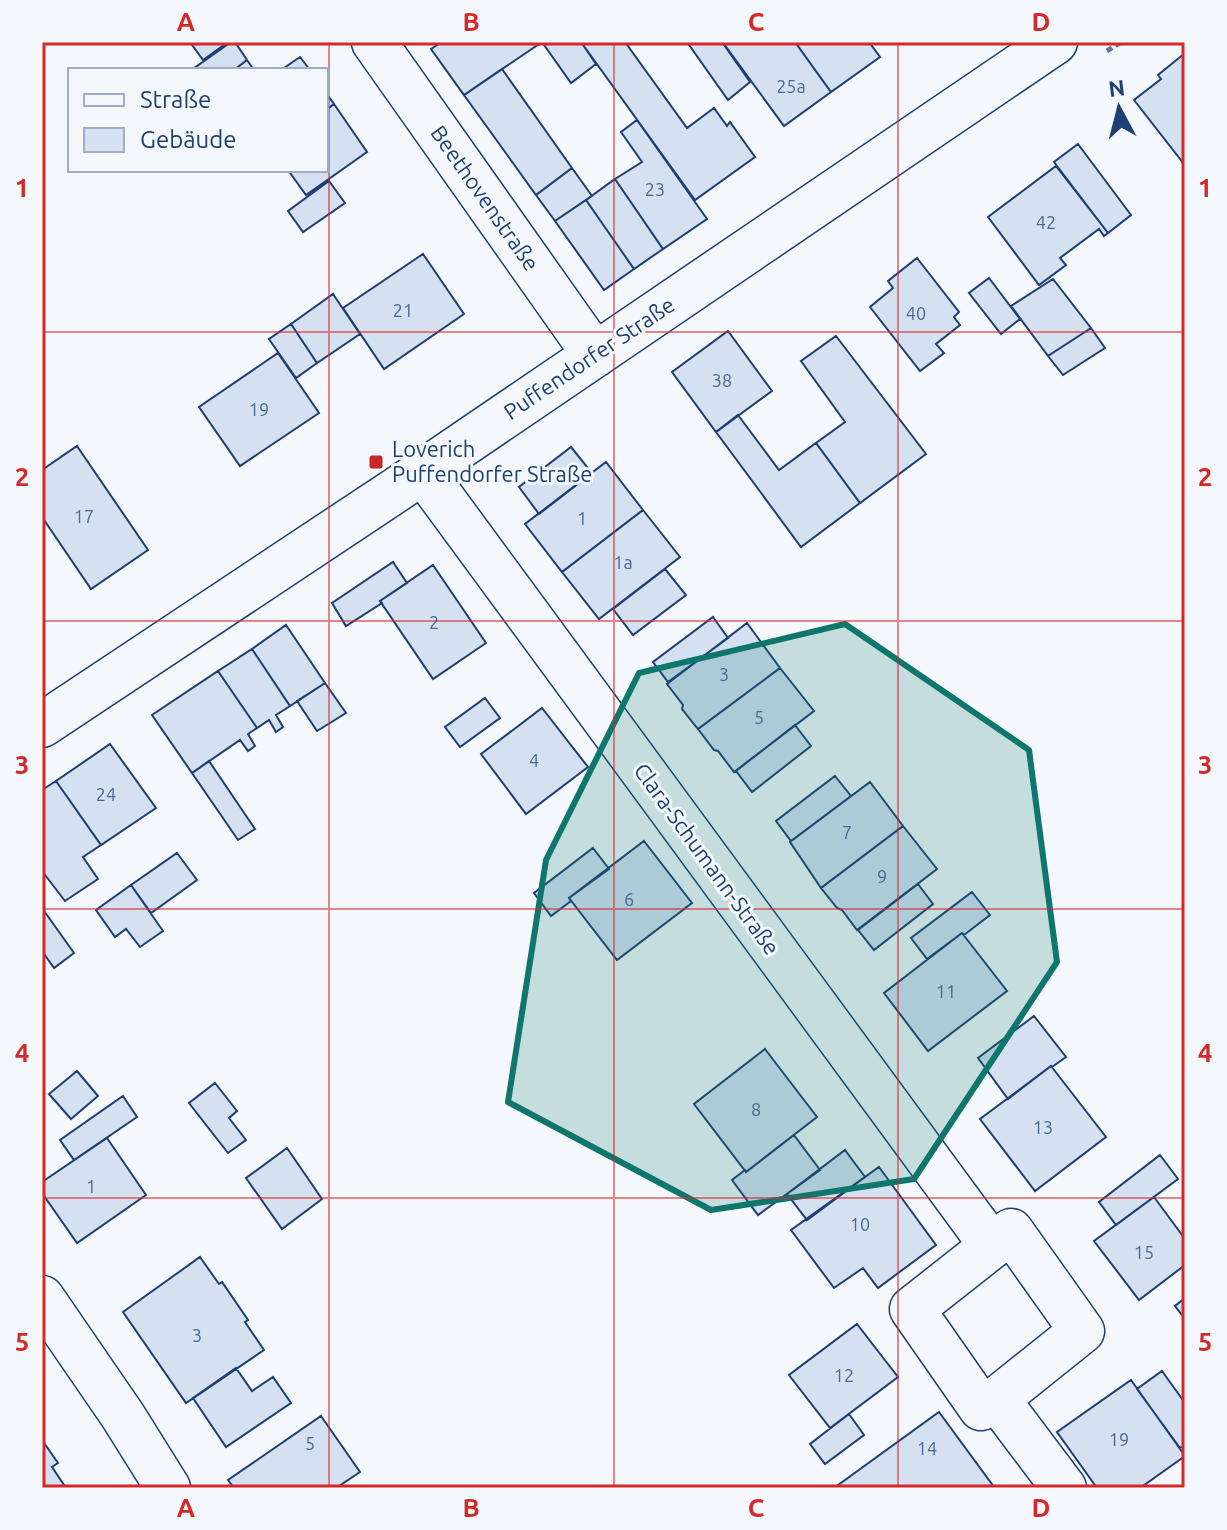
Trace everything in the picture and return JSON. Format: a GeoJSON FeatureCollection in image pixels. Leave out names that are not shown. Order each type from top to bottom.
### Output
{"type":"FeatureCollection","features":[{"type":"Feature","properties":{"kind":"street","name":"Beethovenstraße"},"geometry":{"type":"LineString","coordinates":[[374,42],[595,355]]}},
{"type":"Feature","properties":{"kind":"street","name":"Puffendorfer Straße"},"geometry":{"type":"LineString","coordinates":[[42,725],[423,472],[1055,42]]}},
{"type":"Feature","properties":{"kind":"street","name":"Clara-Schumann-Straße"},"geometry":{"type":"LineString","coordinates":[[423,472],[992,1246]]}},
{"type":"Feature","properties":{"kind":"street"},"geometry":{"type":"LineString","coordinates":[[1011,1231],[1082,1331],[997,1399],[981,1408],[912,1309],[1011,1231]]}},
{"type":"Feature","properties":{"kind":"street"},"geometry":{"type":"LineString","coordinates":[[42,1298],[168,1488]]}},
{"type":"Feature","properties":{"kind":"street"},"geometry":{"type":"LineString","coordinates":[[997,1399],[1064,1488]]}},
{"type":"Feature","properties":{"kind":"highlighted area"},"geometry":{"type":"Polygon","coordinates":[[[845,624],[1029,750],[1057,962],[914,1179],[711,1210],[508,1102],[546,860],[639,673],[845,624]]]}},
{"type":"Feature","properties":{"kind":"building"},"geometry":{"type":"Polygon","coordinates":[[[190,42],[228,42],[203,60],[190,42]]]}},
{"type":"Feature","properties":{"kind":"building"},"geometry":{"type":"Polygon","coordinates":[[[231,42],[235,42],[247,60],[237,68],[194,68],[231,42]]]}},
{"type":"Feature","properties":{"kind":"building"},"geometry":{"type":"Polygon","coordinates":[[[442,42],[542,42],[464,95],[431,49],[442,42]]]}},
{"type":"Feature","properties":{"kind":"building"},"geometry":{"type":"Polygon","coordinates":[[[542,42],[581,42],[596,64],[571,83],[542,42]]]}},
{"type":"Feature","properties":{"kind":"building"},"geometry":{"type":"Polygon","coordinates":[[[581,42],[625,42],[687,128],[714,108],[727,126],[730,122],[755,157],[695,200],[581,42]]]}},
{"type":"Feature","properties":{"kind":"building"},"geometry":{"type":"Polygon","coordinates":[[[687,42],[722,42],[750,82],[728,100],[687,42]]]}},
{"type":"Feature","properties":{"kind":"building"},"geometry":{"type":"Polygon","coordinates":[[[795,42],[831,92],[784,126],[724,44],[795,42]]]}},
{"type":"Feature","properties":{"kind":"building"},"geometry":{"type":"Polygon","coordinates":[[[795,42],[869,42],[880,57],[831,92],[795,42]]]}},
{"type":"Feature","properties":{"kind":"building"},"geometry":{"type":"Polygon","coordinates":[[[1185,53],[1184,164],[1134,100],[1161,79],[1158,75],[1185,53]]]}},
{"type":"Feature","properties":{"kind":"building"},"geometry":{"type":"Polygon","coordinates":[[[300,57],[308,68],[284,68],[300,57]]]}},
{"type":"Feature","properties":{"kind":"building"},"geometry":{"type":"Polygon","coordinates":[[[247,60],[253,68],[237,68],[247,60]]]}},
{"type":"Feature","properties":{"kind":"building"},"geometry":{"type":"Polygon","coordinates":[[[502,69],[572,168],[536,195],[464,95],[502,69]]]}},
{"type":"Feature","properties":{"kind":"building"},"geometry":{"type":"Polygon","coordinates":[[[334,104],[367,152],[306,195],[289,172],[328,172],[328,108],[334,104]]]}},
{"type":"Feature","properties":{"kind":"building"},"geometry":{"type":"Polygon","coordinates":[[[637,120],[707,219],[663,249],[615,179],[642,162],[621,132],[637,120]]]}},
{"type":"Feature","properties":{"kind":"building"},"geometry":{"type":"Polygon","coordinates":[[[1078,144],[1131,215],[1108,233],[1054,162],[1078,144]]]}},
{"type":"Feature","properties":{"kind":"building"},"geometry":{"type":"Polygon","coordinates":[[[1056,166],[1108,233],[1104,236],[1099,229],[1060,258],[1066,265],[1039,285],[988,217],[1056,166]]]}},
{"type":"Feature","properties":{"kind":"building"},"geometry":{"type":"Polygon","coordinates":[[[572,168],[592,196],[555,221],[536,195],[572,168]]]}},
{"type":"Feature","properties":{"kind":"building"},"geometry":{"type":"Polygon","coordinates":[[[615,179],[663,249],[634,269],[586,200],[615,179]]]}},
{"type":"Feature","properties":{"kind":"building"},"geometry":{"type":"Polygon","coordinates":[[[329,181],[345,203],[303,232],[288,211],[329,181]]]}},
{"type":"Feature","properties":{"kind":"building"},"geometry":{"type":"Polygon","coordinates":[[[586,200],[634,269],[604,290],[555,221],[586,200]]]}},
{"type":"Feature","properties":{"kind":"building"},"geometry":{"type":"Polygon","coordinates":[[[423,254],[464,314],[384,369],[343,308],[423,254]]]}},
{"type":"Feature","properties":{"kind":"building"},"geometry":{"type":"Polygon","coordinates":[[[917,258],[959,312],[954,317],[960,325],[936,344],[944,353],[920,371],[870,307],[893,288],[888,281],[917,258]]]}},
{"type":"Feature","properties":{"kind":"building"},"geometry":{"type":"Polygon","coordinates":[[[989,278],[1020,319],[1001,334],[969,293],[989,278]]]}},
{"type":"Feature","properties":{"kind":"building"},"geometry":{"type":"Polygon","coordinates":[[[1053,279],[1091,328],[1048,356],[1011,306],[1053,279]]]}},
{"type":"Feature","properties":{"kind":"building"},"geometry":{"type":"Polygon","coordinates":[[[333,294],[360,334],[317,363],[291,324],[333,294]]]}},
{"type":"Feature","properties":{"kind":"building"},"geometry":{"type":"Polygon","coordinates":[[[291,324],[317,363],[296,378],[269,339],[291,324]]]}},
{"type":"Feature","properties":{"kind":"building"},"geometry":{"type":"Polygon","coordinates":[[[1091,328],[1105,348],[1063,375],[1048,356],[1091,328]]]}},
{"type":"Feature","properties":{"kind":"building"},"geometry":{"type":"Polygon","coordinates":[[[728,331],[772,391],[716,432],[672,372],[728,331]]]}},
{"type":"Feature","properties":{"kind":"building"},"geometry":{"type":"Polygon","coordinates":[[[836,336],[926,454],[860,503],[816,443],[845,422],[801,361],[836,336]]]}},
{"type":"Feature","properties":{"kind":"building"},"geometry":{"type":"Polygon","coordinates":[[[278,353],[319,413],[240,466],[199,407],[278,353]]]}},
{"type":"Feature","properties":{"kind":"building"},"geometry":{"type":"Polygon","coordinates":[[[738,415],[779,470],[816,443],[860,503],[801,547],[716,432],[738,415]]]}},
{"type":"Feature","properties":{"kind":"building"},"geometry":{"type":"Polygon","coordinates":[[[77,446],[148,550],[91,589],[42,517],[42,470],[77,446]]]}},
{"type":"Feature","properties":{"kind":"building"},"geometry":{"type":"Polygon","coordinates":[[[571,447],[592,473],[539,514],[519,487],[571,447]]]}},
{"type":"Feature","properties":{"kind":"building"},"geometry":{"type":"Polygon","coordinates":[[[606,462],[643,510],[562,572],[525,524],[606,462]]]}},
{"type":"Feature","properties":{"kind":"building"},"geometry":{"type":"Polygon","coordinates":[[[643,510],[680,557],[599,619],[562,572],[643,510]]]}},
{"type":"Feature","properties":{"kind":"building"},"geometry":{"type":"Polygon","coordinates":[[[393,562],[407,583],[346,626],[332,603],[393,562]]]}},
{"type":"Feature","properties":{"kind":"building"},"geometry":{"type":"Polygon","coordinates":[[[433,565],[486,643],[433,679],[380,601],[433,565]]]}},
{"type":"Feature","properties":{"kind":"building"},"geometry":{"type":"Polygon","coordinates":[[[665,569],[686,595],[633,635],[613,609],[665,569]]]}},
{"type":"Feature","properties":{"kind":"building"},"geometry":{"type":"Polygon","coordinates":[[[713,617],[728,638],[668,682],[653,662],[713,617]]]}},
{"type":"Feature","properties":{"kind":"building"},"geometry":{"type":"Polygon","coordinates":[[[747,623],[780,668],[698,729],[667,684],[747,623]]]}},
{"type":"Feature","properties":{"kind":"building"},"geometry":{"type":"Polygon","coordinates":[[[286,625],[325,683],[290,706],[252,649],[286,625]]]}},
{"type":"Feature","properties":{"kind":"building"},"geometry":{"type":"Polygon","coordinates":[[[252,649],[290,706],[276,715],[283,727],[276,732],[269,720],[257,728],[218,671],[252,649]]]}},
{"type":"Feature","properties":{"kind":"building"},"geometry":{"type":"Polygon","coordinates":[[[780,668],[814,711],[734,772],[698,729],[780,668]]]}},
{"type":"Feature","properties":{"kind":"building"},"geometry":{"type":"Polygon","coordinates":[[[218,671],[257,728],[248,734],[255,746],[248,751],[240,740],[192,773],[152,715],[218,671]]]}},
{"type":"Feature","properties":{"kind":"building"},"geometry":{"type":"Polygon","coordinates":[[[325,683],[346,713],[317,731],[297,701],[325,683]]]}},
{"type":"Feature","properties":{"kind":"building"},"geometry":{"type":"Polygon","coordinates":[[[485,698],[500,718],[460,747],[445,727],[485,698]]]}},
{"type":"Feature","properties":{"kind":"building"},"geometry":{"type":"Polygon","coordinates":[[[542,708],[588,767],[526,814],[481,754],[542,708]]]}},
{"type":"Feature","properties":{"kind":"building"},"geometry":{"type":"Polygon","coordinates":[[[795,725],[811,746],[752,792],[736,771],[795,725]]]}},
{"type":"Feature","properties":{"kind":"building"},"geometry":{"type":"Polygon","coordinates":[[[110,744],[156,808],[101,845],[56,781],[110,744]]]}},
{"type":"Feature","properties":{"kind":"building"},"geometry":{"type":"Polygon","coordinates":[[[209,761],[255,829],[238,840],[192,773],[209,761]]]}},
{"type":"Feature","properties":{"kind":"building"},"geometry":{"type":"Polygon","coordinates":[[[835,776],[851,796],[791,841],[776,821],[835,776]]]}},
{"type":"Feature","properties":{"kind":"building"},"geometry":{"type":"Polygon","coordinates":[[[56,781],[101,845],[83,857],[98,879],[65,901],[42,871],[42,790],[56,781]]]}},
{"type":"Feature","properties":{"kind":"building"},"geometry":{"type":"Polygon","coordinates":[[[870,782],[903,826],[821,888],[790,842],[870,782]]]}},
{"type":"Feature","properties":{"kind":"building"},"geometry":{"type":"Polygon","coordinates":[[[903,826],[937,869],[857,930],[821,888],[903,826]]]}},
{"type":"Feature","properties":{"kind":"building"},"geometry":{"type":"Polygon","coordinates":[[[644,841],[692,903],[617,960],[569,898],[644,841]]]}},
{"type":"Feature","properties":{"kind":"building"},"geometry":{"type":"Polygon","coordinates":[[[593,848],[609,869],[569,898],[571,901],[551,916],[534,893],[593,848]]]}},
{"type":"Feature","properties":{"kind":"building"},"geometry":{"type":"Polygon","coordinates":[[[177,853],[197,880],[151,913],[131,885],[177,853]]]}},
{"type":"Feature","properties":{"kind":"building"},"geometry":{"type":"Polygon","coordinates":[[[918,884],[933,904],[874,950],[858,930],[918,884]]]}},
{"type":"Feature","properties":{"kind":"building"},"geometry":{"type":"Polygon","coordinates":[[[131,885],[163,931],[140,947],[126,929],[115,937],[96,910],[131,885]]]}},
{"type":"Feature","properties":{"kind":"building"},"geometry":{"type":"Polygon","coordinates":[[[972,892],[990,915],[927,959],[911,938],[972,892]]]}},
{"type":"Feature","properties":{"kind":"building"},"geometry":{"type":"Polygon","coordinates":[[[42,908],[74,953],[54,968],[42,951],[42,908]]]}},
{"type":"Feature","properties":{"kind":"building"},"geometry":{"type":"Polygon","coordinates":[[[962,933],[1007,991],[928,1051],[884,993],[962,933]]]}},
{"type":"Feature","properties":{"kind":"building"},"geometry":{"type":"Polygon","coordinates":[[[1034,1016],[1066,1057],[1008,1099],[978,1058],[1034,1016]]]}},
{"type":"Feature","properties":{"kind":"building"},"geometry":{"type":"Polygon","coordinates":[[[765,1049],[817,1117],[746,1172],[694,1104],[765,1049]]]}},
{"type":"Feature","properties":{"kind":"building"},"geometry":{"type":"Polygon","coordinates":[[[1051,1066],[1106,1137],[1035,1191],[980,1119],[1051,1066]]]}},
{"type":"Feature","properties":{"kind":"building"},"geometry":{"type":"Polygon","coordinates":[[[77,1071],[98,1096],[71,1119],[49,1094],[77,1071]]]}},
{"type":"Feature","properties":{"kind":"building"},"geometry":{"type":"Polygon","coordinates":[[[215,1083],[237,1111],[229,1118],[246,1140],[228,1153],[189,1103],[215,1083]]]}},
{"type":"Feature","properties":{"kind":"building"},"geometry":{"type":"Polygon","coordinates":[[[123,1096],[137,1117],[74,1160],[60,1140],[123,1096]]]}},
{"type":"Feature","properties":{"kind":"building"},"geometry":{"type":"Polygon","coordinates":[[[794,1135],[820,1170],[758,1215],[732,1180],[794,1135]]]}},
{"type":"Feature","properties":{"kind":"building"},"geometry":{"type":"Polygon","coordinates":[[[107,1138],[146,1195],[77,1243],[42,1193],[42,1182],[107,1138]]]}},
{"type":"Feature","properties":{"kind":"building"},"geometry":{"type":"Polygon","coordinates":[[[287,1148],[322,1199],[282,1229],[246,1178],[287,1148]]]}},
{"type":"Feature","properties":{"kind":"building"},"geometry":{"type":"Polygon","coordinates":[[[845,1150],[865,1177],[807,1220],[787,1194],[845,1150]]]}},
{"type":"Feature","properties":{"kind":"building"},"geometry":{"type":"Polygon","coordinates":[[[1160,1155],[1178,1179],[1116,1225],[1099,1202],[1160,1155]]]}},
{"type":"Feature","properties":{"kind":"building"},"geometry":{"type":"Polygon","coordinates":[[[879,1167],[936,1245],[878,1288],[863,1268],[834,1288],[791,1230],[879,1167]]]}},
{"type":"Feature","properties":{"kind":"building"},"geometry":{"type":"Polygon","coordinates":[[[1154,1197],[1185,1239],[1185,1265],[1139,1300],[1094,1241],[1154,1197]]]}},
{"type":"Feature","properties":{"kind":"building"},"geometry":{"type":"Polygon","coordinates":[[[200,1257],[219,1284],[222,1282],[264,1350],[186,1403],[123,1312],[200,1257]]]}},
{"type":"Feature","properties":{"kind":"building"},"geometry":{"type":"Polygon","coordinates":[[[1185,1298],[1185,1319],[1175,1306],[1185,1298]]]}},
{"type":"Feature","properties":{"kind":"building"},"geometry":{"type":"Polygon","coordinates":[[[857,1324],[898,1377],[830,1428],[789,1375],[857,1324]]]}},
{"type":"Feature","properties":{"kind":"building"},"geometry":{"type":"Polygon","coordinates":[[[236,1368],[252,1391],[273,1377],[291,1403],[226,1447],[193,1398],[236,1368]]]}},
{"type":"Feature","properties":{"kind":"building"},"geometry":{"type":"Polygon","coordinates":[[[1162,1371],[1185,1403],[1185,1445],[1180,1448],[1137,1389],[1162,1371]]]}},
{"type":"Feature","properties":{"kind":"building"},"geometry":{"type":"Polygon","coordinates":[[[1131,1380],[1185,1456],[1140,1488],[1097,1488],[1057,1432],[1131,1380]]]}},
{"type":"Feature","properties":{"kind":"building"},"geometry":{"type":"Polygon","coordinates":[[[939,1412],[994,1487],[834,1488],[939,1412]]]}},
{"type":"Feature","properties":{"kind":"building"},"geometry":{"type":"Polygon","coordinates":[[[849,1414],[864,1435],[825,1464],[810,1444],[849,1414]]]}},
{"type":"Feature","properties":{"kind":"building"},"geometry":{"type":"Polygon","coordinates":[[[321,1416],[360,1472],[336,1488],[234,1488],[228,1480],[321,1416]]]}},
{"type":"Feature","properties":{"kind":"building"},"geometry":{"type":"Polygon","coordinates":[[[42,1440],[58,1463],[52,1467],[66,1488],[42,1488],[42,1440]]]}},
{"type":"Feature","properties":{"kind":"place","name":"Loverich Puffendorfer Straße"},"geometry":{"type":"Point","coordinates":[376,462]}}]}
